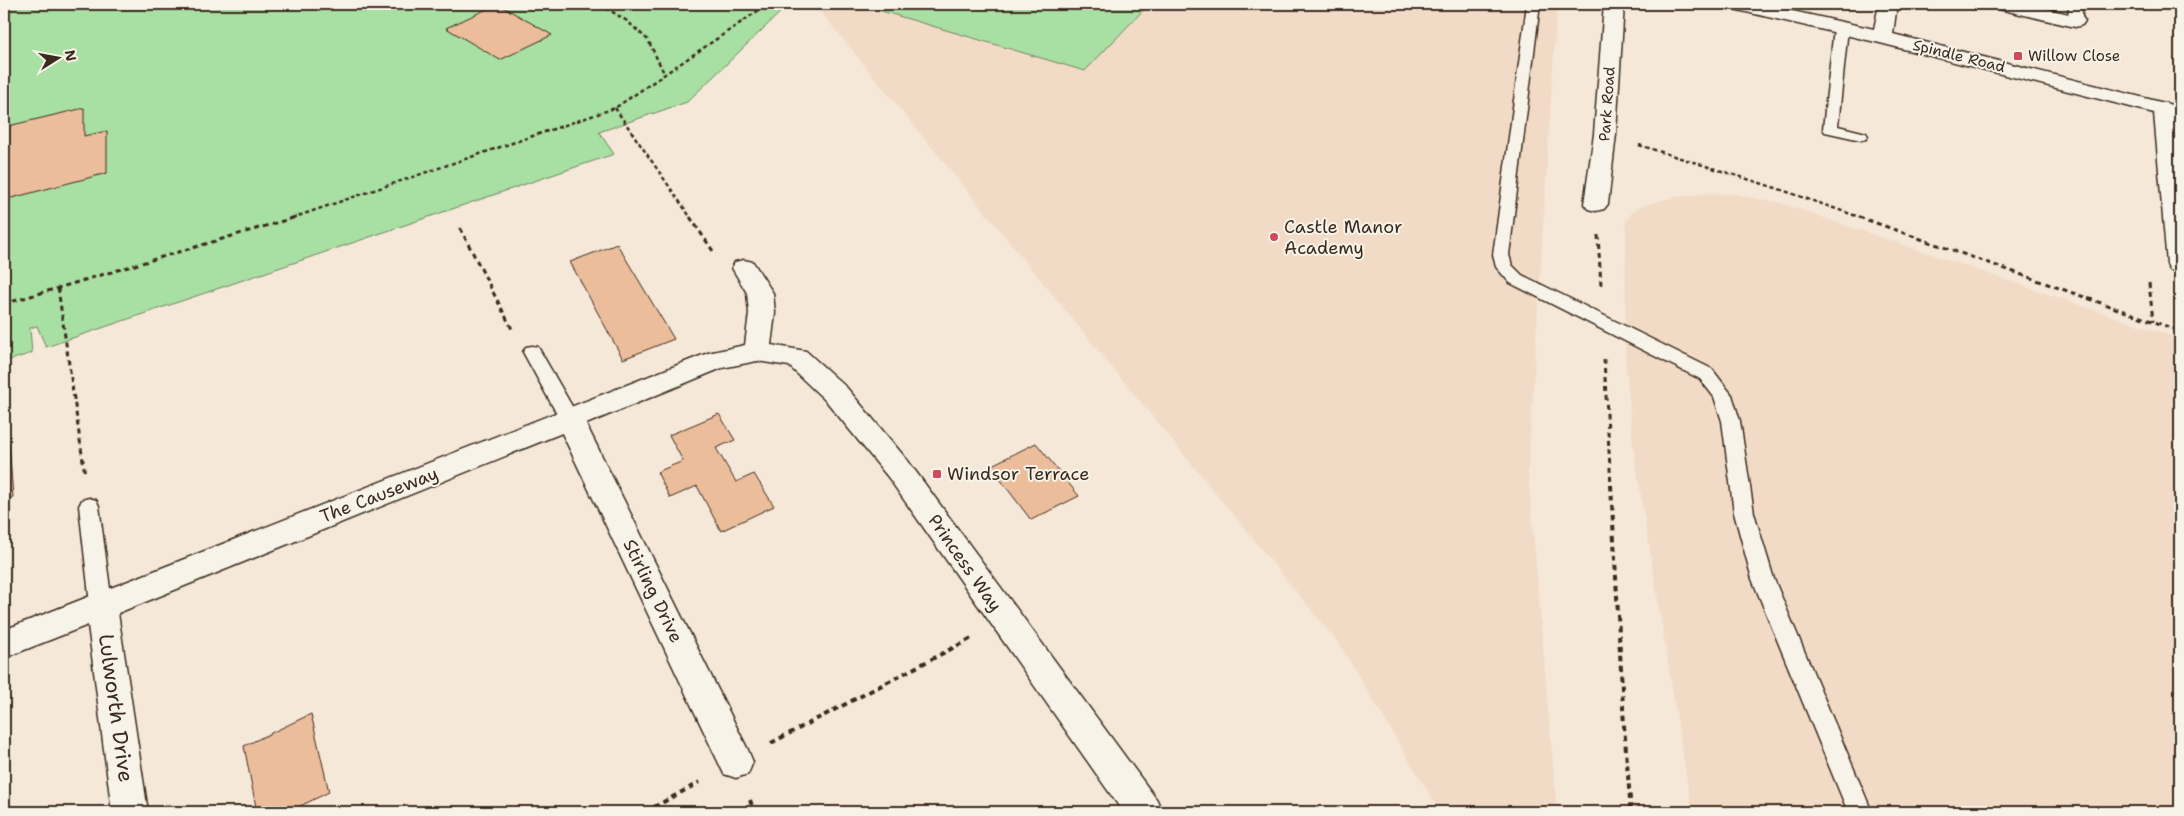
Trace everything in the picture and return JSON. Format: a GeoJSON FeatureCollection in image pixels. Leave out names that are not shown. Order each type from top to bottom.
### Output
{"type":"FeatureCollection","features":[{"type":"Feature","properties":{"kind":"street","name":"Park Road"},"geometry":{"type":"LineString","coordinates":[[1596,204],[1605,134],[1614,4]]}},
{"type":"Feature","properties":{"kind":"street","name":"Spindle Road"},"geometry":{"type":"LineString","coordinates":[[1736,4],[1882,37],[2172,111]]}},
{"type":"Feature","properties":{"kind":"street"},"geometry":{"type":"LineString","coordinates":[[1882,37],[1888,4]]}},
{"type":"Feature","properties":{"kind":"street"},"geometry":{"type":"LineString","coordinates":[[2002,4],[2075,12]]}},
{"type":"Feature","properties":{"kind":"street"},"geometry":{"type":"LineString","coordinates":[[2172,111],[2179,264]]}},
{"type":"Feature","properties":{"kind":"street"},"geometry":{"type":"LineString","coordinates":[[744,268],[760,293],[762,313],[757,352]]}},
{"type":"Feature","properties":{"kind":"street","name":"The Causeway"},"geometry":{"type":"LineString","coordinates":[[4,644],[717,360],[757,352]]}},
{"type":"Feature","properties":{"kind":"street","name":"Princess Way"},"geometry":{"type":"LineString","coordinates":[[757,352],[797,358],[837,394],[898,469],[1144,812]]}},
{"type":"Feature","properties":{"kind":"street","name":"Stirling Drive"},"geometry":{"type":"LineString","coordinates":[[570,420],[736,762]]}},
{"type":"Feature","properties":{"kind":"street","name":"Lulworth Drive"},"geometry":{"type":"LineString","coordinates":[[101,604],[130,812]]}},
{"type":"Feature","properties":{"kind":"lane"},"geometry":{"type":"LineString","coordinates":[[1533,4],[1501,255],[1504,267],[1516,279],[1706,374],[1723,395],[1731,421],[1744,513],[1763,579],[1860,812]]}},
{"type":"Feature","properties":{"kind":"lane"},"geometry":{"type":"LineString","coordinates":[[1841,28],[1830,130],[1861,136]]}},
{"type":"Feature","properties":{"kind":"lane"},"geometry":{"type":"LineString","coordinates":[[532,352],[570,420]]}},
{"type":"Feature","properties":{"kind":"lane"},"geometry":{"type":"LineString","coordinates":[[89,506],[101,604]]}},
{"type":"Feature","properties":{"kind":"path"},"geometry":{"type":"LineString","coordinates":[[600,4],[627,21],[648,40],[664,73]]}},
{"type":"Feature","properties":{"kind":"path"},"geometry":{"type":"LineString","coordinates":[[4,304],[276,224],[615,108],[768,4]]}},
{"type":"Feature","properties":{"kind":"path"},"geometry":{"type":"LineString","coordinates":[[615,108],[722,263],[744,268]]}},
{"type":"Feature","properties":{"kind":"path"},"geometry":{"type":"LineString","coordinates":[[1605,134],[1779,189],[2180,331]]}},
{"type":"Feature","properties":{"kind":"path"},"geometry":{"type":"LineString","coordinates":[[1596,204],[1624,726],[1631,812]]}},
{"type":"Feature","properties":{"kind":"path"},"geometry":{"type":"LineString","coordinates":[[460,228],[520,345],[532,352]]}},
{"type":"Feature","properties":{"kind":"path"},"geometry":{"type":"LineString","coordinates":[[58,288],[89,506]]}},
{"type":"Feature","properties":{"kind":"path"},"geometry":{"type":"LineString","coordinates":[[645,812],[1006,620]]}},
{"type":"Feature","properties":{"kind":"shaded area","name":"Castle Manor Academy"},"geometry":{"type":"Polygon","coordinates":[[[814,4],[1557,4],[1528,470],[1557,811],[1440,812],[1340,645],[814,4]]]}},
{"type":"Feature","properties":{"kind":"shaded area"},"geometry":{"type":"Polygon","coordinates":[[[1708,193],[1732,194],[1778,202],[2180,339],[2180,812],[1692,812],[1633,447],[1625,354],[1626,222],[1632,212],[1644,205],[1674,197],[1708,193]]]}},
{"type":"Feature","properties":{"kind":"green space"},"geometry":{"type":"Polygon","coordinates":[[[4,4],[789,4],[687,102],[599,132],[614,154],[46,347],[37,326],[30,328],[32,353],[4,362],[4,4]]]}},
{"type":"Feature","properties":{"kind":"green space"},"geometry":{"type":"Polygon","coordinates":[[[885,4],[1149,4],[1085,71],[878,10],[885,4]]]}},
{"type":"Feature","properties":{"kind":"building"},"geometry":{"type":"Polygon","coordinates":[[[498,4],[552,35],[500,60],[446,28],[498,4]]]}},
{"type":"Feature","properties":{"kind":"building"},"geometry":{"type":"Polygon","coordinates":[[[84,108],[84,136],[107,131],[107,173],[4,200],[4,127],[84,108]]]}},
{"type":"Feature","properties":{"kind":"building"},"geometry":{"type":"Polygon","coordinates":[[[617,244],[674,339],[623,359],[570,262],[617,244]]]}},
{"type":"Feature","properties":{"kind":"building"},"geometry":{"type":"Polygon","coordinates":[[[719,414],[735,440],[716,448],[736,482],[754,474],[774,506],[721,531],[697,486],[670,498],[657,472],[683,461],[669,435],[719,414]]]}},
{"type":"Feature","properties":{"kind":"building"},"geometry":{"type":"Polygon","coordinates":[[[9,443],[13,497],[4,501],[4,444],[9,443]]]}},
{"type":"Feature","properties":{"kind":"building"},"geometry":{"type":"Polygon","coordinates":[[[1036,443],[1079,496],[1031,520],[990,466],[1036,443]]]}},
{"type":"Feature","properties":{"kind":"building"},"geometry":{"type":"Polygon","coordinates":[[[311,714],[329,792],[288,812],[257,812],[244,746],[311,714]]]}},
{"type":"Feature","properties":{"kind":"place","name":"Willow Close"},"geometry":{"type":"Point","coordinates":[2018,56]}},
{"type":"Feature","properties":{"kind":"place","name":"Castle Manor Academy"},"geometry":{"type":"Point","coordinates":[1274,237]}},
{"type":"Feature","properties":{"kind":"place","name":"Windsor Terrace"},"geometry":{"type":"Point","coordinates":[937,474]}}]}
